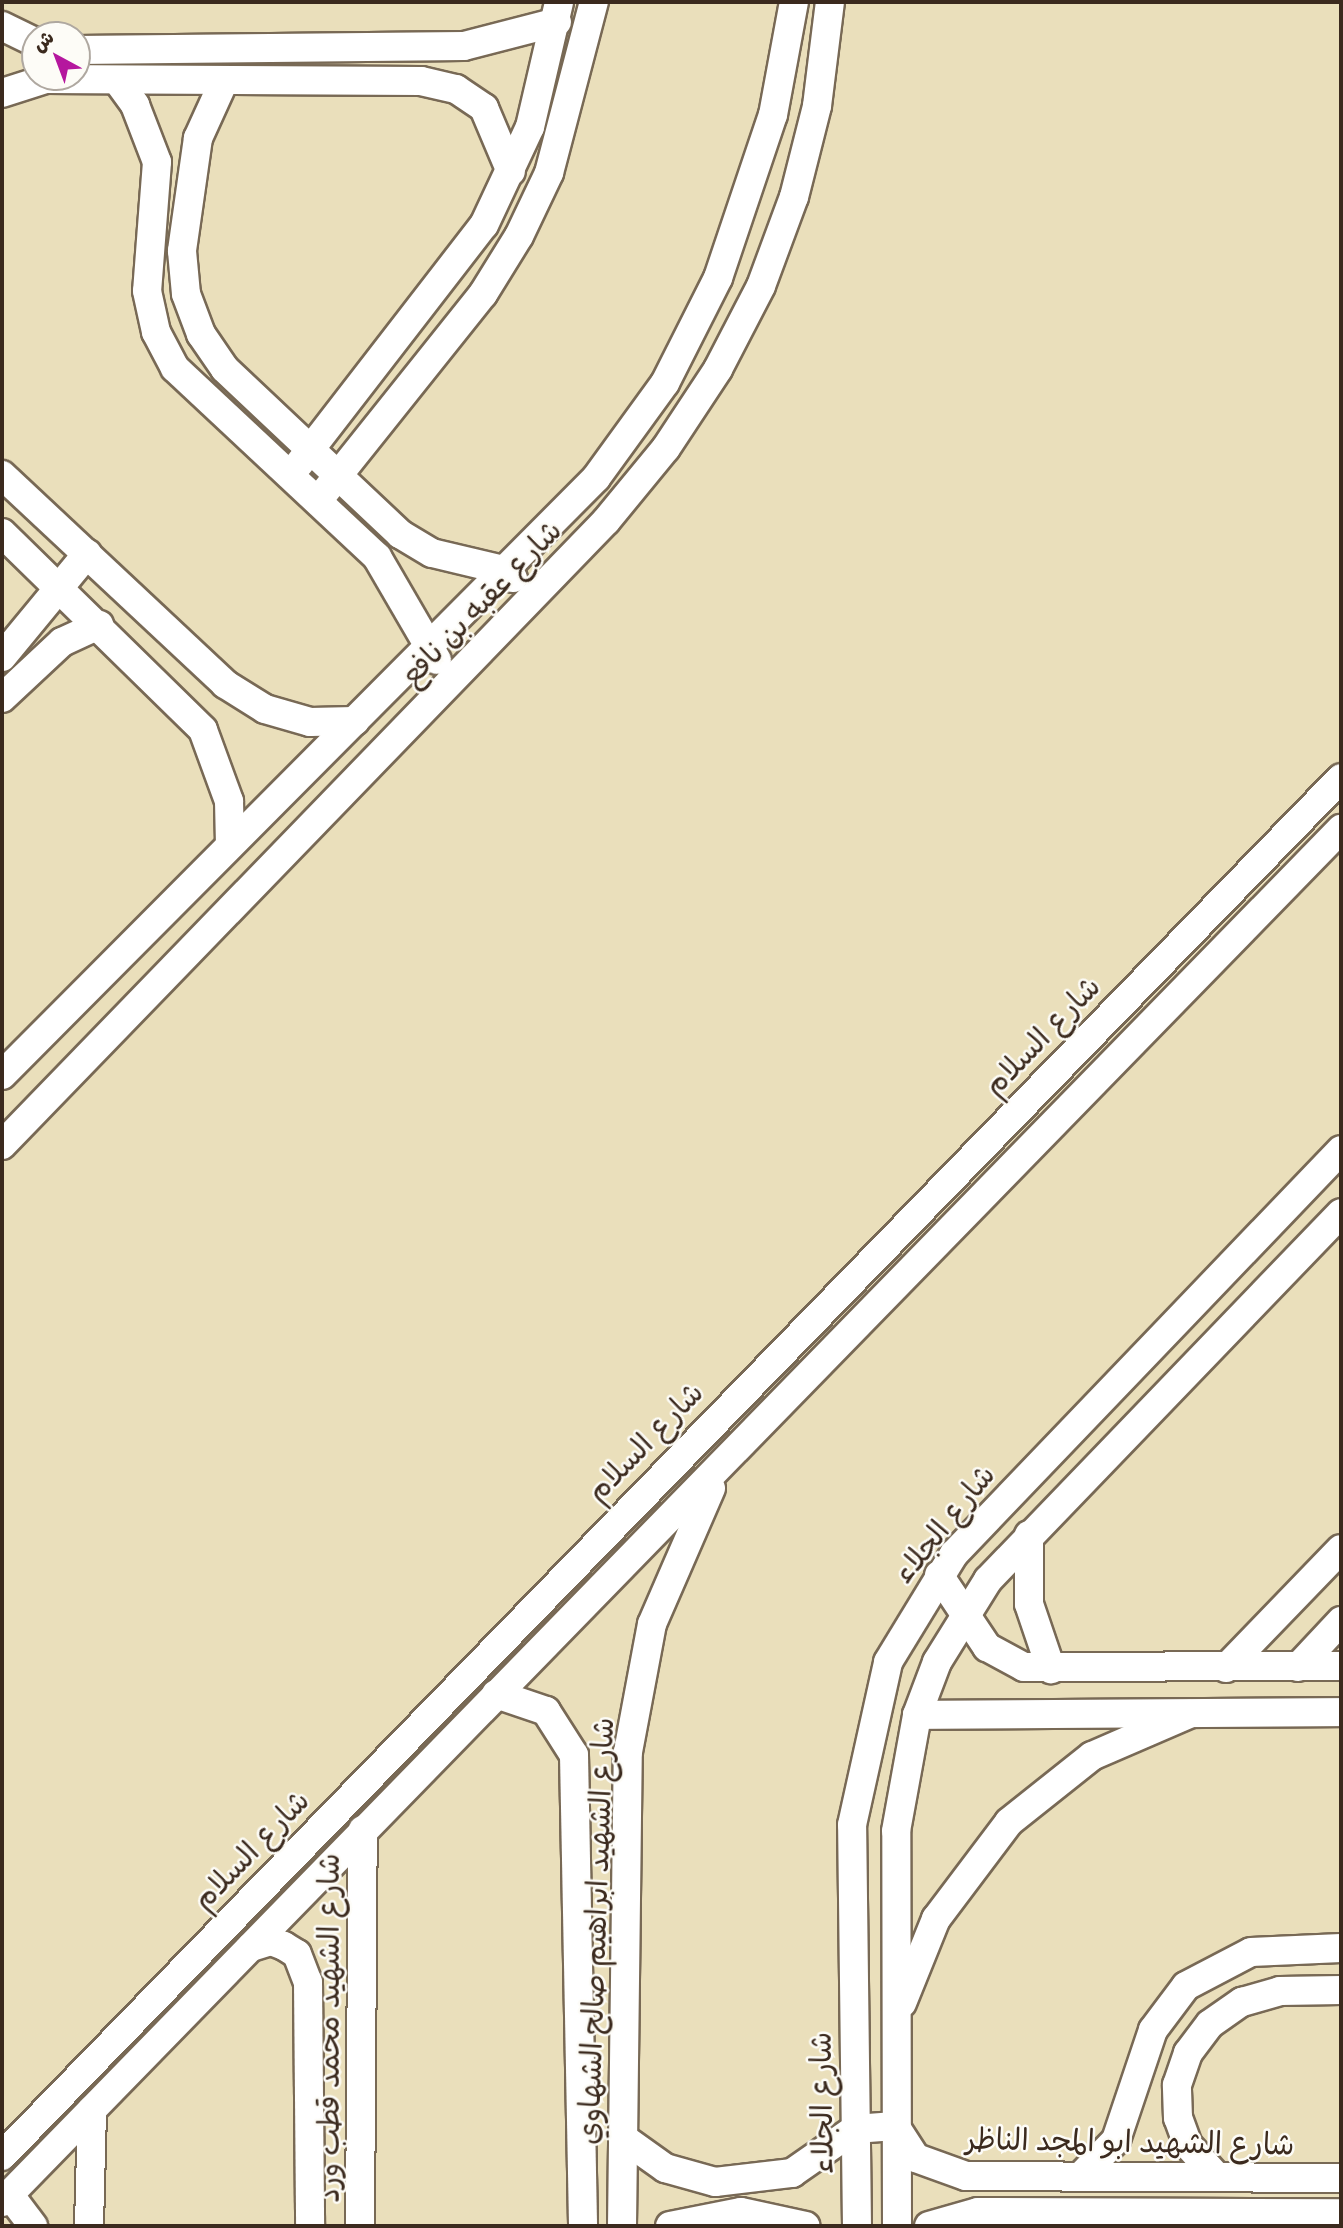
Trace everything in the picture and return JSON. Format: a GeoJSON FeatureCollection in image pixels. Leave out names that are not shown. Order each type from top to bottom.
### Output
{"type":"FeatureCollection","features":[{"type":"Feature","properties":{"kind":"street"},"geometry":{"type":"LineString","coordinates":[[316,503],[483,295],[519,236],[570,108],[594,2]]}},
{"type":"Feature","properties":{"kind":"street","name":"شارع عقبه بن نافع"},"geometry":{"type":"LineString","coordinates":[[2,1075],[596,478],[665,383],[718,278],[773,115],[794,2]]}},
{"type":"Feature","properties":{"kind":"street","name":"شارع عقبه بن نافع"},"geometry":{"type":"LineString","coordinates":[[2,1144],[533,596],[666,448],[718,369],[761,286],[794,197],[817,106],[830,2]]}},
{"type":"Feature","properties":{"kind":"street"},"geometry":{"type":"LineString","coordinates":[[91,50],[464,46],[558,12]]}},
{"type":"Feature","properties":{"kind":"street"},"geometry":{"type":"LineString","coordinates":[[288,477],[455,270],[511,172],[538,101],[558,12]]}},
{"type":"Feature","properties":{"kind":"street"},"geometry":{"type":"LineString","coordinates":[[2,26],[21,36]]}},
{"type":"Feature","properties":{"kind":"street"},"geometry":{"type":"LineString","coordinates":[[173,80],[174,51]]}},
{"type":"Feature","properties":{"kind":"street"},"geometry":{"type":"LineString","coordinates":[[2,93],[46,79],[421,81],[456,89],[484,108],[511,172]]}},
{"type":"Feature","properties":{"kind":"street"},"geometry":{"type":"LineString","coordinates":[[117,80],[135,105],[157,162],[147,291],[156,331],[176,368],[288,477],[377,557],[427,648],[454,678]]}},
{"type":"Feature","properties":{"kind":"street"},"geometry":{"type":"LineString","coordinates":[[224,80],[191,169],[183,251],[187,294],[201,334],[225,369],[336,477],[400,534],[432,553],[504,570],[533,596]]}},
{"type":"Feature","properties":{"kind":"street"},"geometry":{"type":"LineString","coordinates":[[2,475],[245,697],[310,722],[355,721]]}},
{"type":"Feature","properties":{"kind":"street"},"geometry":{"type":"LineString","coordinates":[[2,533],[99,625],[203,730],[229,802],[230,845]]}},
{"type":"Feature","properties":{"kind":"street"},"geometry":{"type":"LineString","coordinates":[[2,657],[58,585],[87,554]]}},
{"type":"Feature","properties":{"kind":"street"},"geometry":{"type":"LineString","coordinates":[[2,698],[62,642],[99,625]]}},
{"type":"Feature","properties":{"kind":"street","name":"شارع السلام"},"geometry":{"type":"LineString","coordinates":[[2,2156],[709,1423],[1341,778]]}},
{"type":"Feature","properties":{"kind":"street"},"geometry":{"type":"LineString","coordinates":[[33,2226],[5,2198],[1341,830]]}},
{"type":"Feature","properties":{"kind":"street","name":"شارع الجلاء"},"geometry":{"type":"LineString","coordinates":[[857,2226],[852,1825],[863,1758],[888,1662],[939,1575],[1341,1150]]}},
{"type":"Feature","properties":{"kind":"street"},"geometry":{"type":"LineString","coordinates":[[897,2226],[894,2033],[897,1830],[906,1763],[917,1715],[965,1611],[1029,1535],[1341,1213]]}},
{"type":"Feature","properties":{"kind":"street"},"geometry":{"type":"LineString","coordinates":[[709,1423],[736,1449]]}},
{"type":"Feature","properties":{"kind":"street","name":"شارع الشهيد ابراهيم صالح الشهاوي"},"geometry":{"type":"LineString","coordinates":[[622,2226],[625,1817],[637,1688],[673,1563],[736,1449]]}},
{"type":"Feature","properties":{"kind":"street"},"geometry":{"type":"LineString","coordinates":[[1029,1535],[1029,1604],[1051,1669]]}},
{"type":"Feature","properties":{"kind":"street"},"geometry":{"type":"LineString","coordinates":[[1226,1668],[1341,1549]]}},
{"type":"Feature","properties":{"kind":"street"},"geometry":{"type":"LineString","coordinates":[[939,1575],[998,1656],[1051,1669],[1341,1667]]}},
{"type":"Feature","properties":{"kind":"street"},"geometry":{"type":"LineString","coordinates":[[1298,1667],[1341,1621]]}},
{"type":"Feature","properties":{"kind":"street","name":"شارع الشهيد ابراهيم صالح الشهاوي"},"geometry":{"type":"LineString","coordinates":[[496,1694],[546,1711],[574,1755],[583,2226]]}},
{"type":"Feature","properties":{"kind":"street"},"geometry":{"type":"LineString","coordinates":[[917,1715],[1341,1712]]}},
{"type":"Feature","properties":{"kind":"street"},"geometry":{"type":"LineString","coordinates":[[894,2033],[936,1919],[1009,1822],[1092,1756],[1189,1713]]}},
{"type":"Feature","properties":{"kind":"street"},"geometry":{"type":"LineString","coordinates":[[863,1758],[906,1763]]}},
{"type":"Feature","properties":{"kind":"street","name":"شارع الشهيد محمد قطب ورد"},"geometry":{"type":"LineString","coordinates":[[360,2226],[363,1830]]}},
{"type":"Feature","properties":{"kind":"street","name":"شارع الشهيد محمد قطب ورد"},"geometry":{"type":"LineString","coordinates":[[251,1947],[271,1941],[298,1954],[308,1982],[310,2226]]}},
{"type":"Feature","properties":{"kind":"street"},"geometry":{"type":"LineString","coordinates":[[1080,2177],[1116,2140],[1138,2068],[1163,2013],[1210,1969],[1265,1949],[1341,1948]]}},
{"type":"Feature","properties":{"kind":"street"},"geometry":{"type":"LineString","coordinates":[[1217,2177],[1182,2132],[1179,2076],[1210,2024],[1242,2002],[1280,1991],[1341,1990]]}},
{"type":"Feature","properties":{"kind":"street"},"geometry":{"type":"LineString","coordinates":[[1138,2068],[1179,2076]]}},
{"type":"Feature","properties":{"kind":"street"},"geometry":{"type":"LineString","coordinates":[[89,2226],[92,2110]]}},
{"type":"Feature","properties":{"kind":"street"},"geometry":{"type":"LineString","coordinates":[[623,2137],[665,2168],[741,2184],[803,2168],[855,2129],[895,2126]]}},
{"type":"Feature","properties":{"kind":"street","name":"شارع الشهيد ابو المجد الناظر"},"geometry":{"type":"LineString","coordinates":[[895,2126],[916,2158],[953,2173],[1080,2177],[1341,2178]]}},
{"type":"Feature","properties":{"kind":"street"},"geometry":{"type":"LineString","coordinates":[[670,2226],[741,2212],[806,2226]]}},
{"type":"Feature","properties":{"kind":"street"},"geometry":{"type":"LineString","coordinates":[[929,2226],[978,2213],[1341,2213]]}}]}
